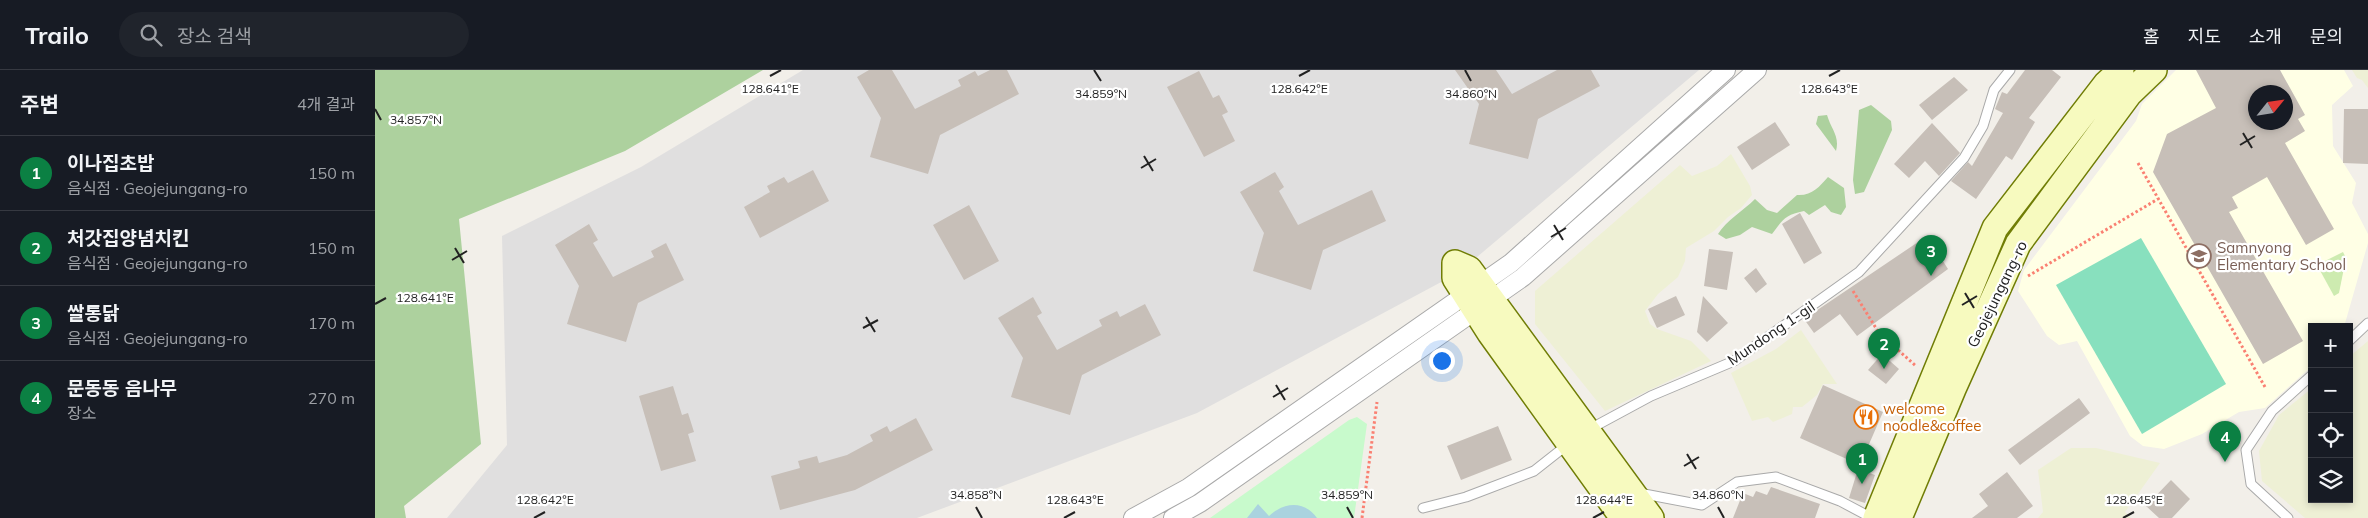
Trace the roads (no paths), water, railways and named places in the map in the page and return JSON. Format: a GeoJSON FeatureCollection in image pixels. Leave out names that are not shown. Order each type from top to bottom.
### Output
{"type":"FeatureCollection","features":[{"type":"Feature","properties":{"kind":"main road","name":"Geojejungang-ro"},"geometry":{"type":"LineString","coordinates":[[1874,518],[1995,228],[2106,84],[2121,70]]}},
{"type":"Feature","properties":{"kind":"main road","name":"Geojejungang-ro"},"geometry":{"type":"LineString","coordinates":[[1899,518],[1953,389],[2018,244],[2129,94],[2154,70]]}},
{"type":"Feature","properties":{"kind":"main road"},"geometry":{"type":"LineString","coordinates":[[1478,297],[1577,437],[1623,518]]}},
{"type":"Feature","properties":{"kind":"main road"},"geometry":{"type":"LineString","coordinates":[[1577,437],[1631,492],[1651,518]]}},
{"type":"Feature","properties":{"kind":"street"},"geometry":{"type":"LineString","coordinates":[[1173,518],[1200,504],[1478,297],[1511,262],[1726,70]]}},
{"type":"Feature","properties":{"kind":"street"},"geometry":{"type":"LineString","coordinates":[[1133,518],[1188,488],[1478,297],[1523,277],[1757,70]]}},
{"type":"Feature","properties":{"kind":"lane","name":"Mundong 1-gil"},"geometry":{"type":"LineString","coordinates":[[1423,508],[1466,497],[1534,471],[1577,437],[1651,396],[1734,361],[1859,272],[1964,158],[1983,126],[1994,90],[2010,70]]}},
{"type":"Feature","properties":{"kind":"lane"},"geometry":{"type":"LineString","coordinates":[[2353,337],[2368,323]]}},
{"type":"Feature","properties":{"kind":"lane"},"geometry":{"type":"LineString","coordinates":[[2288,518],[2251,484],[2246,450],[2272,411],[2308,379]]}},
{"type":"Feature","properties":{"kind":"lane"},"geometry":{"type":"LineString","coordinates":[[1631,492],[1702,505],[1737,482],[1776,477],[1840,502],[1874,518]]}},
{"type":"Feature","properties":{"kind":"water"},"geometry":{"type":"Polygon","coordinates":[[[1258,504],[1269,516],[1281,508],[1294,505],[1306,508],[1317,518],[1247,518],[1258,504]]]}},
{"type":"Feature","properties":{"kind":"place","name":"Samnyong Elementary School"},"geometry":{"type":"Point","coordinates":[2199,256]}},
{"type":"Feature","properties":{"kind":"place","name":"쌀통닭"},"geometry":{"type":"Point","coordinates":[1931,276]}},
{"type":"Feature","properties":{"kind":"place","name":"처갓집양념치킨"},"geometry":{"type":"Point","coordinates":[1884,369]}},
{"type":"Feature","properties":{"kind":"place","name":"welcome noodle&coffee"},"geometry":{"type":"Point","coordinates":[1866,417]}},
{"type":"Feature","properties":{"kind":"place","name":"문동동 음나무"},"geometry":{"type":"Point","coordinates":[2225,462]}},
{"type":"Feature","properties":{"kind":"place","name":"이나집초밥"},"geometry":{"type":"Point","coordinates":[1862,484]}}]}
